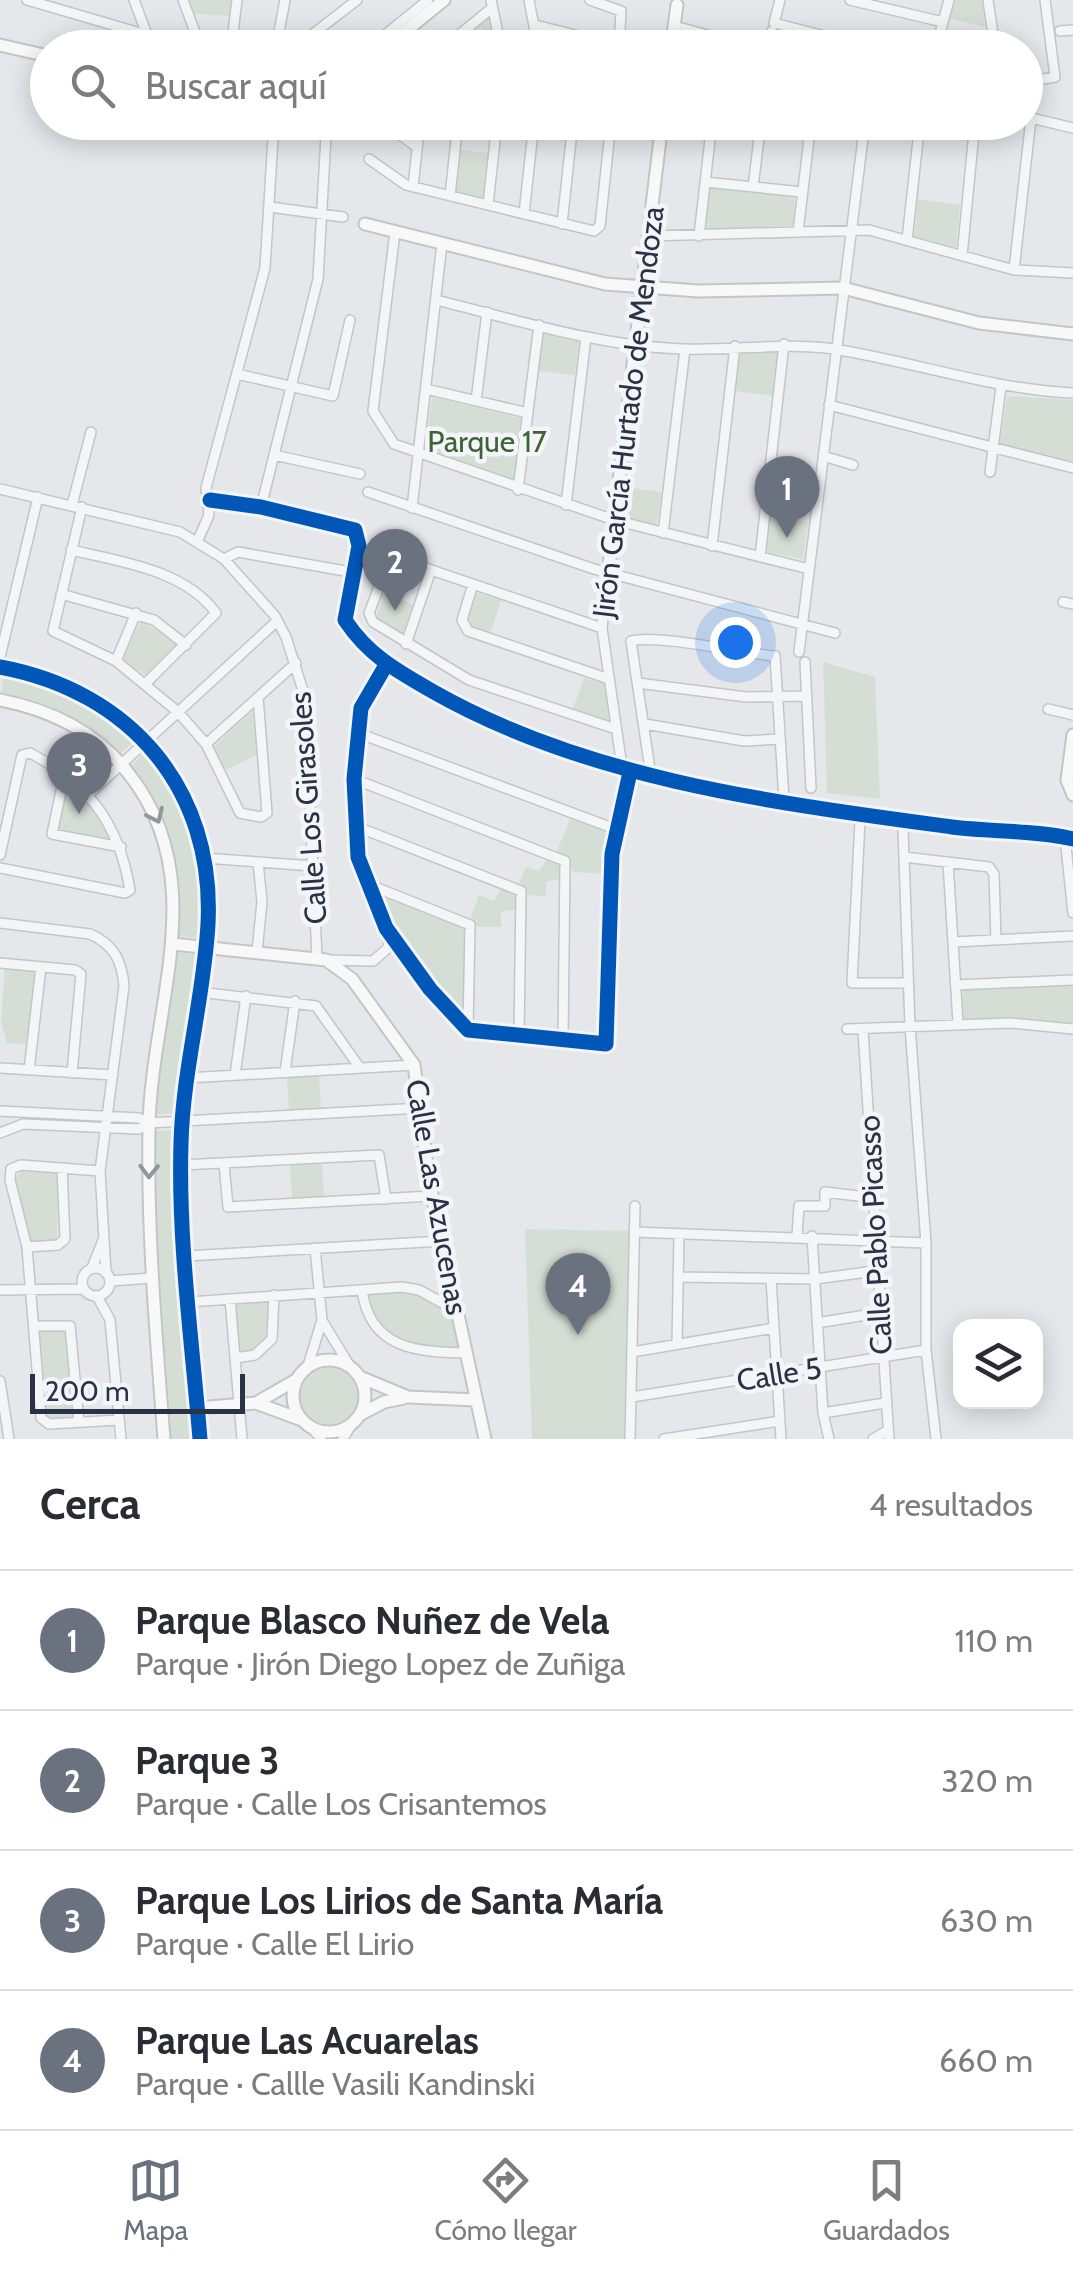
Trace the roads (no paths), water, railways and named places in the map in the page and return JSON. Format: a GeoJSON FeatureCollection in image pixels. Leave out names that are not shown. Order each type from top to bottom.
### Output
{"type":"FeatureCollection","features":[{"type":"Feature","properties":{"kind":"street"},"geometry":{"type":"LineString","coordinates":[[27,0],[130,30]]}},
{"type":"Feature","properties":{"kind":"street"},"geometry":{"type":"LineString","coordinates":[[134,0],[145,30]]}},
{"type":"Feature","properties":{"kind":"street"},"geometry":{"type":"LineString","coordinates":[[183,0],[194,30]]}},
{"type":"Feature","properties":{"kind":"street"},"geometry":{"type":"LineString","coordinates":[[234,30],[237,0]]}},
{"type":"Feature","properties":{"kind":"street"},"geometry":{"type":"LineString","coordinates":[[279,30],[285,0]]}},
{"type":"Feature","properties":{"kind":"street"},"geometry":{"type":"LineString","coordinates":[[332,0],[347,8]]}},
{"type":"Feature","properties":{"kind":"street"},"geometry":{"type":"LineString","coordinates":[[318,30],[356,0]]}},
{"type":"Feature","properties":{"kind":"street"},"geometry":{"type":"LineString","coordinates":[[391,30],[428,0]]}},
{"type":"Feature","properties":{"kind":"street"},"geometry":{"type":"LineString","coordinates":[[407,30],[444,0]]}},
{"type":"Feature","properties":{"kind":"street"},"geometry":{"type":"LineString","coordinates":[[529,0],[536,30]]}},
{"type":"Feature","properties":{"kind":"street"},"geometry":{"type":"LineString","coordinates":[[590,0],[621,11],[620,30]]}},
{"type":"Feature","properties":{"kind":"street"},"geometry":{"type":"LineString","coordinates":[[780,0],[774,23],[801,30]]}},
{"type":"Feature","properties":{"kind":"street"},"geometry":{"type":"LineString","coordinates":[[850,0],[943,22]]}},
{"type":"Feature","properties":{"kind":"street"},"geometry":{"type":"LineString","coordinates":[[941,30],[949,0]]}},
{"type":"Feature","properties":{"kind":"street"},"geometry":{"type":"LineString","coordinates":[[988,0],[992,30]]}},
{"type":"Feature","properties":{"kind":"street"},"geometry":{"type":"LineString","coordinates":[[1043,79],[1056,77],[1046,0]]}},
{"type":"Feature","properties":{"kind":"street"},"geometry":{"type":"LineString","coordinates":[[463,30],[491,4]]}},
{"type":"Feature","properties":{"kind":"street"},"geometry":{"type":"LineString","coordinates":[[491,4],[497,30]]}},
{"type":"Feature","properties":{"kind":"street"},"geometry":{"type":"LineString","coordinates":[[673,30],[677,5]]}},
{"type":"Feature","properties":{"kind":"street"},"geometry":{"type":"LineString","coordinates":[[535,25],[554,30]]}},
{"type":"Feature","properties":{"kind":"street"},"geometry":{"type":"LineString","coordinates":[[674,26],[685,30]]}},
{"type":"Feature","properties":{"kind":"street"},"geometry":{"type":"LineString","coordinates":[[1060,31],[1073,30]]}},
{"type":"Feature","properties":{"kind":"street"},"geometry":{"type":"LineString","coordinates":[[0,44],[30,52]]}},
{"type":"Feature","properties":{"kind":"street"},"geometry":{"type":"LineString","coordinates":[[1043,121],[1073,128]]}},
{"type":"Feature","properties":{"kind":"street"},"geometry":{"type":"LineString","coordinates":[[197,542],[209,515],[206,488],[264,268],[273,140]]}},
{"type":"Feature","properties":{"kind":"street"},"geometry":{"type":"LineString","coordinates":[[262,507],[318,280],[326,140]]}},
{"type":"Feature","properties":{"kind":"street"},"geometry":{"type":"LineString","coordinates":[[407,140],[417,148]]}},
{"type":"Feature","properties":{"kind":"street"},"geometry":{"type":"LineString","coordinates":[[413,186],[418,140]]}},
{"type":"Feature","properties":{"kind":"street"},"geometry":{"type":"LineString","coordinates":[[450,196],[456,140]]}},
{"type":"Feature","properties":{"kind":"street"},"geometry":{"type":"LineString","coordinates":[[488,205],[495,140]]}},
{"type":"Feature","properties":{"kind":"street"},"geometry":{"type":"LineString","coordinates":[[524,214],[532,140]]}},
{"type":"Feature","properties":{"kind":"street"},"geometry":{"type":"LineString","coordinates":[[562,224],[571,140]]}},
{"type":"Feature","properties":{"kind":"street"},"geometry":{"type":"LineString","coordinates":[[369,158],[413,186],[591,231],[600,226],[609,140]]}},
{"type":"Feature","properties":{"kind":"street","name":"Jirón García Hurtado de Mendoza"},"geometry":{"type":"LineString","coordinates":[[621,760],[602,628],[660,140]]}},
{"type":"Feature","properties":{"kind":"street"},"geometry":{"type":"LineString","coordinates":[[699,236],[710,140]]}},
{"type":"Feature","properties":{"kind":"street"},"geometry":{"type":"LineString","coordinates":[[753,186],[758,140]]}},
{"type":"Feature","properties":{"kind":"street"},"geometry":{"type":"LineString","coordinates":[[798,232],[809,140]]}},
{"type":"Feature","properties":{"kind":"street"},"geometry":{"type":"LineString","coordinates":[[810,788],[802,623],[863,140]]}},
{"type":"Feature","properties":{"kind":"street"},"geometry":{"type":"LineString","coordinates":[[907,240],[918,140]]}},
{"type":"Feature","properties":{"kind":"street"},"geometry":{"type":"LineString","coordinates":[[962,256],[974,140]]}},
{"type":"Feature","properties":{"kind":"street"},"geometry":{"type":"LineString","coordinates":[[1014,270],[1026,140]]}},
{"type":"Feature","properties":{"kind":"street"},"geometry":{"type":"LineString","coordinates":[[705,182],[802,192]]}},
{"type":"Feature","properties":{"kind":"street"},"geometry":{"type":"LineString","coordinates":[[270,207],[343,217]]}},
{"type":"Feature","properties":{"kind":"street"},"geometry":{"type":"LineString","coordinates":[[366,224],[606,284],[641,288],[843,288],[980,323],[1073,334]]}},
{"type":"Feature","properties":{"kind":"street"},"geometry":{"type":"LineString","coordinates":[[648,236],[869,230],[1014,270],[1073,273]]}},
{"type":"Feature","properties":{"kind":"street"},"geometry":{"type":"LineString","coordinates":[[395,232],[373,412],[394,444],[418,456],[566,506],[809,570]]}},
{"type":"Feature","properties":{"kind":"street"},"geometry":{"type":"LineString","coordinates":[[412,508],[442,243]]}},
{"type":"Feature","properties":{"kind":"street"},"geometry":{"type":"LineString","coordinates":[[436,300],[634,345],[685,349],[784,344],[836,350],[1001,387],[1073,394]]}},
{"type":"Feature","properties":{"kind":"street"},"geometry":{"type":"LineString","coordinates":[[476,401],[488,312]]}},
{"type":"Feature","properties":{"kind":"street"},"geometry":{"type":"LineString","coordinates":[[236,374],[333,396],[350,320]]}},
{"type":"Feature","properties":{"kind":"street"},"geometry":{"type":"LineString","coordinates":[[518,490],[539,325]]}},
{"type":"Feature","properties":{"kind":"street"},"geometry":{"type":"LineString","coordinates":[[566,506],[586,337]]}},
{"type":"Feature","properties":{"kind":"street"},"geometry":{"type":"LineString","coordinates":[[760,558],[784,344]]}},
{"type":"Feature","properties":{"kind":"street"},"geometry":{"type":"LineString","coordinates":[[712,546],[735,346]]}},
{"type":"Feature","properties":{"kind":"street"},"geometry":{"type":"LineString","coordinates":[[663,533],[685,349]]}},
{"type":"Feature","properties":{"kind":"street"},"geometry":{"type":"LineString","coordinates":[[990,472],[1001,387]]}},
{"type":"Feature","properties":{"kind":"street"},"geometry":{"type":"LineString","coordinates":[[426,389],[528,414]]}},
{"type":"Feature","properties":{"kind":"street"},"geometry":{"type":"LineString","coordinates":[[829,405],[1073,468]]}},
{"type":"Feature","properties":{"kind":"street"},"geometry":{"type":"LineString","coordinates":[[91,432],[72,550],[53,631],[116,661],[146,683],[206,744],[240,814],[266,816],[258,697]]}},
{"type":"Feature","properties":{"kind":"street"},"geometry":{"type":"LineString","coordinates":[[274,456],[360,474]]}},
{"type":"Feature","properties":{"kind":"street"},"geometry":{"type":"LineString","coordinates":[[822,456],[853,465]]}},
{"type":"Feature","properties":{"kind":"street","name":"Calle Los Girasoles"},"geometry":{"type":"LineString","coordinates":[[0,489],[180,532],[224,558],[277,621],[296,662],[307,719],[321,959]]}},
{"type":"Feature","properties":{"kind":"street"},"geometry":{"type":"LineString","coordinates":[[368,492],[608,572],[835,633]]}},
{"type":"Feature","properties":{"kind":"street"},"geometry":{"type":"LineString","coordinates":[[0,658],[38,497]]}},
{"type":"Feature","properties":{"kind":"street"},"geometry":{"type":"LineString","coordinates":[[210,500],[262,507],[355,530],[359,546],[345,620],[362,647],[476,716],[533,742],[630,772],[918,822],[1070,843],[1073,913]]}},
{"type":"Feature","properties":{"kind":"street"},"geometry":{"type":"LineString","coordinates":[[72,550],[144,568],[177,582],[212,607],[216,616],[146,683]]}},
{"type":"Feature","properties":{"kind":"street"},"geometry":{"type":"LineString","coordinates":[[224,558],[238,552],[345,570]]}},
{"type":"Feature","properties":{"kind":"street"},"geometry":{"type":"LineString","coordinates":[[602,628],[391,558],[369,613],[373,622],[406,644],[470,680],[616,729]]}},
{"type":"Feature","properties":{"kind":"street"},"geometry":{"type":"LineString","coordinates":[[406,644],[431,570]]}},
{"type":"Feature","properties":{"kind":"street"},"geometry":{"type":"LineString","coordinates":[[473,584],[462,620],[468,631],[609,679]]}},
{"type":"Feature","properties":{"kind":"street"},"geometry":{"type":"LineString","coordinates":[[61,594],[154,620],[186,645]]}},
{"type":"Feature","properties":{"kind":"street"},"geometry":{"type":"LineString","coordinates":[[116,661],[136,613]]}},
{"type":"Feature","properties":{"kind":"street"},"geometry":{"type":"LineString","coordinates":[[90,792],[277,621]]}},
{"type":"Feature","properties":{"kind":"street"},"geometry":{"type":"LineString","coordinates":[[651,776],[632,642],[661,639],[741,655],[775,656],[784,800]]}},
{"type":"Feature","properties":{"kind":"street"},"geometry":{"type":"LineString","coordinates":[[206,744],[296,662]]}},
{"type":"Feature","properties":{"kind":"street"},"geometry":{"type":"LineString","coordinates":[[386,664],[361,708],[358,733],[355,826],[365,883],[386,928],[409,962],[468,1030],[606,1044],[612,854],[630,772]]}},
{"type":"Feature","properties":{"kind":"street"},"geometry":{"type":"LineString","coordinates":[[0,667],[78,690],[104,706],[146,742],[180,791],[204,858],[208,904],[205,947],[187,1078],[182,1165],[200,1439]]}},
{"type":"Feature","properties":{"kind":"street"},"geometry":{"type":"LineString","coordinates":[[638,684],[778,698],[807,696]]}},
{"type":"Feature","properties":{"kind":"street"},"geometry":{"type":"LineString","coordinates":[[0,700],[66,721],[121,764],[155,811],[171,856],[176,887],[173,944],[149,1124],[152,1278],[164,1439]]}},
{"type":"Feature","properties":{"kind":"street"},"geometry":{"type":"LineString","coordinates":[[1048,710],[1073,714]]}},
{"type":"Feature","properties":{"kind":"street"},"geometry":{"type":"LineString","coordinates":[[645,724],[744,741],[780,739]]}},
{"type":"Feature","properties":{"kind":"street"},"geometry":{"type":"LineString","coordinates":[[358,733],[618,830]]}},
{"type":"Feature","properties":{"kind":"street"},"geometry":{"type":"LineString","coordinates":[[1073,735],[1067,780],[1073,795]]}},
{"type":"Feature","properties":{"kind":"street"},"geometry":{"type":"LineString","coordinates":[[0,855],[22,755],[30,753],[65,772],[90,792],[121,847],[129,892],[0,868]]}},
{"type":"Feature","properties":{"kind":"street"},"geometry":{"type":"LineString","coordinates":[[65,772],[52,834],[121,847]]}},
{"type":"Feature","properties":{"kind":"street"},"geometry":{"type":"LineString","coordinates":[[354,779],[565,861],[563,1041]]}},
{"type":"Feature","properties":{"kind":"street"},"geometry":{"type":"LineString","coordinates":[[860,820],[852,982],[908,983]]}},
{"type":"Feature","properties":{"kind":"street"},"geometry":{"type":"LineString","coordinates":[[355,826],[520,891],[520,1037]]}},
{"type":"Feature","properties":{"kind":"street"},"geometry":{"type":"LineString","coordinates":[[902,829],[910,1026],[926,1243],[926,1350],[936,1439]]}},
{"type":"Feature","properties":{"kind":"street"},"geometry":{"type":"LineString","coordinates":[[904,857],[989,867],[994,874],[996,940]]}},
{"type":"Feature","properties":{"kind":"street"},"geometry":{"type":"LineString","coordinates":[[204,858],[313,866]]}},
{"type":"Feature","properties":{"kind":"street"},"geometry":{"type":"LineString","coordinates":[[257,952],[262,902],[258,862]]}},
{"type":"Feature","properties":{"kind":"street"},"geometry":{"type":"LineString","coordinates":[[948,862],[958,1023]]}},
{"type":"Feature","properties":{"kind":"street"},"geometry":{"type":"LineString","coordinates":[[365,883],[470,925],[468,1030]]}},
{"type":"Feature","properties":{"kind":"street"},"geometry":{"type":"LineString","coordinates":[[0,924],[90,934],[113,949],[124,986],[100,1171],[121,1439]]}},
{"type":"Feature","properties":{"kind":"street"},"geometry":{"type":"LineString","coordinates":[[379,958],[388,948],[386,928]]}},
{"type":"Feature","properties":{"kind":"street"},"geometry":{"type":"LineString","coordinates":[[953,942],[1073,936]]}},
{"type":"Feature","properties":{"kind":"street"},"geometry":{"type":"LineString","coordinates":[[173,944],[366,963]]}},
{"type":"Feature","properties":{"kind":"street"},"geometry":{"type":"LineString","coordinates":[[352,979],[352,968],[379,958],[397,954],[409,962]]}},
{"type":"Feature","properties":{"kind":"street","name":"Calle Las Azucenas"},"geometry":{"type":"LineString","coordinates":[[321,959],[352,979],[414,1065],[432,1196],[485,1439]]}},
{"type":"Feature","properties":{"kind":"street"},"geometry":{"type":"LineString","coordinates":[[0,963],[76,970],[83,979],[72,1073]]}},
{"type":"Feature","properties":{"kind":"street"},"geometry":{"type":"LineString","coordinates":[[28,1070],[41,966]]}},
{"type":"Feature","properties":{"kind":"street"},"geometry":{"type":"LineString","coordinates":[[956,985],[1073,980]]}},
{"type":"Feature","properties":{"kind":"street"},"geometry":{"type":"LineString","coordinates":[[198,992],[294,1000],[321,1011],[360,1068]]}},
{"type":"Feature","properties":{"kind":"street"},"geometry":{"type":"LineString","coordinates":[[235,1075],[246,996]]}},
{"type":"Feature","properties":{"kind":"street"},"geometry":{"type":"LineString","coordinates":[[286,1072],[294,1000]]}},
{"type":"Feature","properties":{"kind":"street"},"geometry":{"type":"LineString","coordinates":[[847,1029],[958,1023],[1073,1028]]}},
{"type":"Feature","properties":{"kind":"street","name":"Calle Pablo Picasso"},"geometry":{"type":"LineString","coordinates":[[863,1030],[888,1435]]}},
{"type":"Feature","properties":{"kind":"street"},"geometry":{"type":"LineString","coordinates":[[187,1078],[414,1065]]}},
{"type":"Feature","properties":{"kind":"street"},"geometry":{"type":"LineString","coordinates":[[0,1068],[112,1075]]}},
{"type":"Feature","properties":{"kind":"street"},"geometry":{"type":"LineString","coordinates":[[13,1126],[6,1111],[109,1116],[149,1124],[421,1108]]}},
{"type":"Feature","properties":{"kind":"street"},"geometry":{"type":"LineString","coordinates":[[0,1133],[13,1126],[139,1129],[149,1124]]}},
{"type":"Feature","properties":{"kind":"street"},"geometry":{"type":"LineString","coordinates":[[182,1165],[380,1155],[386,1198]]}},
{"type":"Feature","properties":{"kind":"street"},"geometry":{"type":"LineString","coordinates":[[224,1164],[226,1206],[432,1196]]}},
{"type":"Feature","properties":{"kind":"street"},"geometry":{"type":"LineString","coordinates":[[27,1247],[58,1245],[64,1239],[62,1168]]}},
{"type":"Feature","properties":{"kind":"street"},"geometry":{"type":"LineString","coordinates":[[100,1171],[11,1169],[10,1180],[27,1247],[42,1418],[49,1424],[119,1420]]}},
{"type":"Feature","properties":{"kind":"street"},"geometry":{"type":"LineString","coordinates":[[797,1236],[798,1206],[825,1206],[825,1192],[875,1198]]}},
{"type":"Feature","properties":{"kind":"street"},"geometry":{"type":"LineString","coordinates":[[630,1439],[634,1206]]}},
{"type":"Feature","properties":{"kind":"street"},"geometry":{"type":"LineString","coordinates":[[634,1232],[926,1243]]}},
{"type":"Feature","properties":{"kind":"street"},"geometry":{"type":"LineString","coordinates":[[677,1344],[679,1234]]}},
{"type":"Feature","properties":{"kind":"street"},"geometry":{"type":"LineString","coordinates":[[812,1236],[823,1412],[829,1439]]}},
{"type":"Feature","properties":{"kind":"street"},"geometry":{"type":"LineString","coordinates":[[83,1283],[104,1238]]}},
{"type":"Feature","properties":{"kind":"street"},"geometry":{"type":"LineString","coordinates":[[186,1256],[442,1240]]}},
{"type":"Feature","properties":{"kind":"street"},"geometry":{"type":"LineString","coordinates":[[315,1248],[322,1320],[332,1345],[355,1372],[365,1400],[343,1439]]}},
{"type":"Feature","properties":{"kind":"street"},"geometry":{"type":"LineString","coordinates":[[92,1268],[108,1281],[152,1278]]}},
{"type":"Feature","properties":{"kind":"street"},"geometry":{"type":"LineString","coordinates":[[678,1278],[814,1279],[875,1270]]}},
{"type":"Feature","properties":{"kind":"street"},"geometry":{"type":"LineString","coordinates":[[771,1279],[781,1439]]}},
{"type":"Feature","properties":{"kind":"street"},"geometry":{"type":"LineString","coordinates":[[97,1296],[108,1281]]}},
{"type":"Feature","properties":{"kind":"street"},"geometry":{"type":"LineString","coordinates":[[0,1290],[83,1283]]}},
{"type":"Feature","properties":{"kind":"street"},"geometry":{"type":"LineString","coordinates":[[83,1283],[97,1296],[110,1320]]}},
{"type":"Feature","properties":{"kind":"street"},"geometry":{"type":"LineString","coordinates":[[188,1302],[410,1288],[457,1311]]}},
{"type":"Feature","properties":{"kind":"street"},"geometry":{"type":"LineString","coordinates":[[362,1290],[370,1318],[391,1341],[420,1352],[466,1353]]}},
{"type":"Feature","properties":{"kind":"street"},"geometry":{"type":"LineString","coordinates":[[235,1358],[254,1354],[272,1339],[274,1296]]}},
{"type":"Feature","properties":{"kind":"street"},"geometry":{"type":"LineString","coordinates":[[230,1299],[242,1439]]}},
{"type":"Feature","properties":{"kind":"street"},"geometry":{"type":"LineString","coordinates":[[818,1323],[878,1313]]}},
{"type":"Feature","properties":{"kind":"street"},"geometry":{"type":"LineString","coordinates":[[320,1439],[294,1399],[322,1320]]}},
{"type":"Feature","properties":{"kind":"street"},"geometry":{"type":"LineString","coordinates":[[34,1326],[70,1326],[79,1422]]}},
{"type":"Feature","properties":{"kind":"street"},"geometry":{"type":"LineString","coordinates":[[632,1352],[774,1328]]}},
{"type":"Feature","properties":{"kind":"street","name":"Calle 5"},"geometry":{"type":"LineString","coordinates":[[632,1396],[926,1350]]}},
{"type":"Feature","properties":{"kind":"street"},"geometry":{"type":"LineString","coordinates":[[256,1403],[328,1361],[408,1398]]}},
{"type":"Feature","properties":{"kind":"street"},"geometry":{"type":"LineString","coordinates":[[0,1381],[1,1410],[9,1439]]}},
{"type":"Feature","properties":{"kind":"street"},"geometry":{"type":"LineString","coordinates":[[197,1408],[256,1403],[334,1432],[384,1402],[408,1398],[476,1400]]}},
{"type":"Feature","properties":{"kind":"street"},"geometry":{"type":"LineString","coordinates":[[823,1412],[885,1403]]}},
{"type":"Feature","properties":{"kind":"street"},"geometry":{"type":"LineString","coordinates":[[672,1438],[780,1421]]}},
{"type":"Feature","properties":{"kind":"street"},"geometry":{"type":"LineString","coordinates":[[873,1439],[888,1435]]}},
{"type":"Feature","properties":{"kind":"place","name":"Parque Blasco Nuñez de Vela"},"geometry":{"type":"Point","coordinates":[787,538]}},
{"type":"Feature","properties":{"kind":"place","name":"Parque 3"},"geometry":{"type":"Point","coordinates":[395,611]}},
{"type":"Feature","properties":{"kind":"place","name":"Parque Los Lirios de Santa María"},"geometry":{"type":"Point","coordinates":[79,814]}},
{"type":"Feature","properties":{"kind":"place","name":"Parque Las Acuarelas"},"geometry":{"type":"Point","coordinates":[578,1335]}},
{"type":"Feature","properties":{"kind":"park label","name":"Parque 17"},"geometry":{"type":"Point","coordinates":[487,441]}}]}
